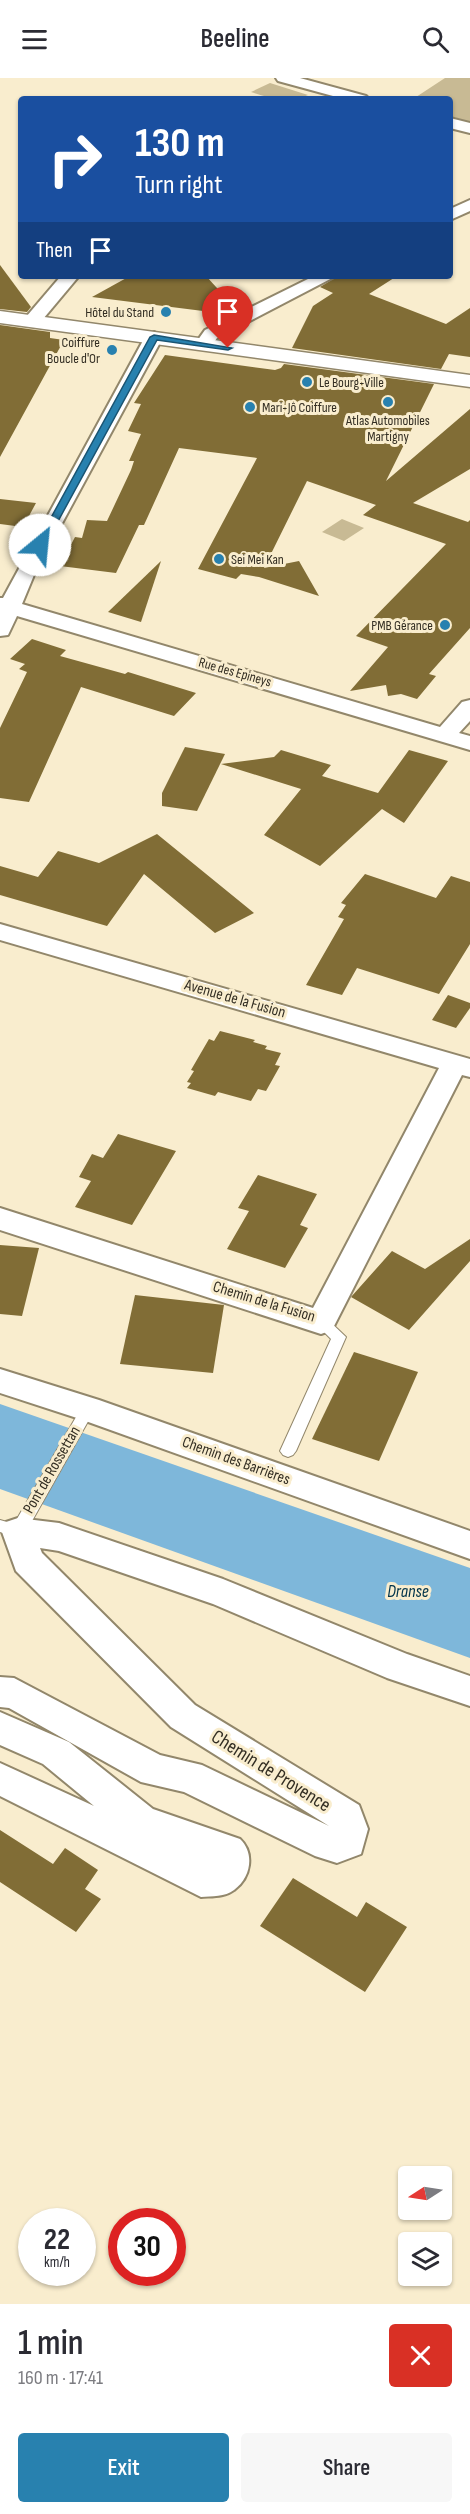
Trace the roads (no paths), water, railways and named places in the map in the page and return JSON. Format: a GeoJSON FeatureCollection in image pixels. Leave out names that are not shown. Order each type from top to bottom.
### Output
{"type":"FeatureCollection","features":[{"type":"Feature","properties":{"kind":"street"},"geometry":{"type":"LineString","coordinates":[[283,78],[350,96]]}},
{"type":"Feature","properties":{"kind":"street"},"geometry":{"type":"LineString","coordinates":[[453,124],[470,128]]}},
{"type":"Feature","properties":{"kind":"street"},"geometry":{"type":"LineString","coordinates":[[453,214],[470,205]]}},
{"type":"Feature","properties":{"kind":"street"},"geometry":{"type":"LineString","coordinates":[[32,321],[67,279]]}},
{"type":"Feature","properties":{"kind":"street"},"geometry":{"type":"LineString","coordinates":[[204,344],[211,334],[321,279]]}},
{"type":"Feature","properties":{"kind":"street"},"geometry":{"type":"LineString","coordinates":[[0,317],[470,381]]}},
{"type":"Feature","properties":{"kind":"street"},"geometry":{"type":"LineString","coordinates":[[0,630],[5,604],[154,337]]}},
{"type":"Feature","properties":{"kind":"street","name":"Rue des Epineys"},"geometry":{"type":"LineString","coordinates":[[5,604],[470,743]]}},
{"type":"Feature","properties":{"kind":"street"},"geometry":{"type":"LineString","coordinates":[[445,735],[470,706]]}},
{"type":"Feature","properties":{"kind":"street","name":"Avenue de la Fusion"},"geometry":{"type":"LineString","coordinates":[[0,932],[463,1065]]}},
{"type":"Feature","properties":{"kind":"street","name":"Chemin de la Fusion"},"geometry":{"type":"LineString","coordinates":[[0,1219],[321,1322],[463,1065]]}},
{"type":"Feature","properties":{"kind":"street","name":"Chemin des Barrières"},"geometry":{"type":"LineString","coordinates":[[0,1381],[85,1413],[470,1545]]}},
{"type":"Feature","properties":{"kind":"street"},"geometry":{"type":"LineString","coordinates":[[15,1523],[223,1593],[399,1667],[470,1691]]}},
{"type":"Feature","properties":{"kind":"street","name":"Chemin de Provence"},"geometry":{"type":"LineString","coordinates":[[0,1692],[14,1693],[154,1770],[189,1778],[328,1844],[337,1846],[348,1842],[350,1829],[346,1817],[183,1716],[28,1561],[15,1523]]}},
{"type":"Feature","properties":{"kind":"street"},"geometry":{"type":"LineString","coordinates":[[0,1728],[56,1753],[142,1822],[227,1851],[231,1855],[231,1868],[221,1878],[201,1879],[67,1810],[0,1779]]}},
{"type":"Feature","properties":{"kind":"lane"},"geometry":{"type":"LineString","coordinates":[[288,1451],[339,1337],[321,1322]]}},
{"type":"Feature","properties":{"kind":"lane","name":"Pont de Rossettan"},"geometry":{"type":"LineString","coordinates":[[15,1523],[85,1413]]}},
{"type":"Feature","properties":{"kind":"water","name":"Dranse"},"geometry":{"type":"Polygon","coordinates":[[[0,1404],[470,1568],[470,1658],[0,1489],[0,1404]]]}},
{"type":"Feature","properties":{"kind":"place","name":"Hôtel du Stand"},"geometry":{"type":"Point","coordinates":[166,312]}},
{"type":"Feature","properties":{"kind":"place","name":"Coiffure Boucle d'Or"},"geometry":{"type":"Point","coordinates":[112,350]}},
{"type":"Feature","properties":{"kind":"place","name":"Le Bourg-Ville"},"geometry":{"type":"Point","coordinates":[307,382]}},
{"type":"Feature","properties":{"kind":"place","name":"Atlas Automobiles Martigny"},"geometry":{"type":"Point","coordinates":[388,402]}},
{"type":"Feature","properties":{"kind":"place","name":"Mari-Jô Coiffure"},"geometry":{"type":"Point","coordinates":[250,407]}},
{"type":"Feature","properties":{"kind":"place","name":"Sei Mei Kan"},"geometry":{"type":"Point","coordinates":[219,559]}},
{"type":"Feature","properties":{"kind":"place","name":"PMB Gérance"},"geometry":{"type":"Point","coordinates":[445,625]}}]}
